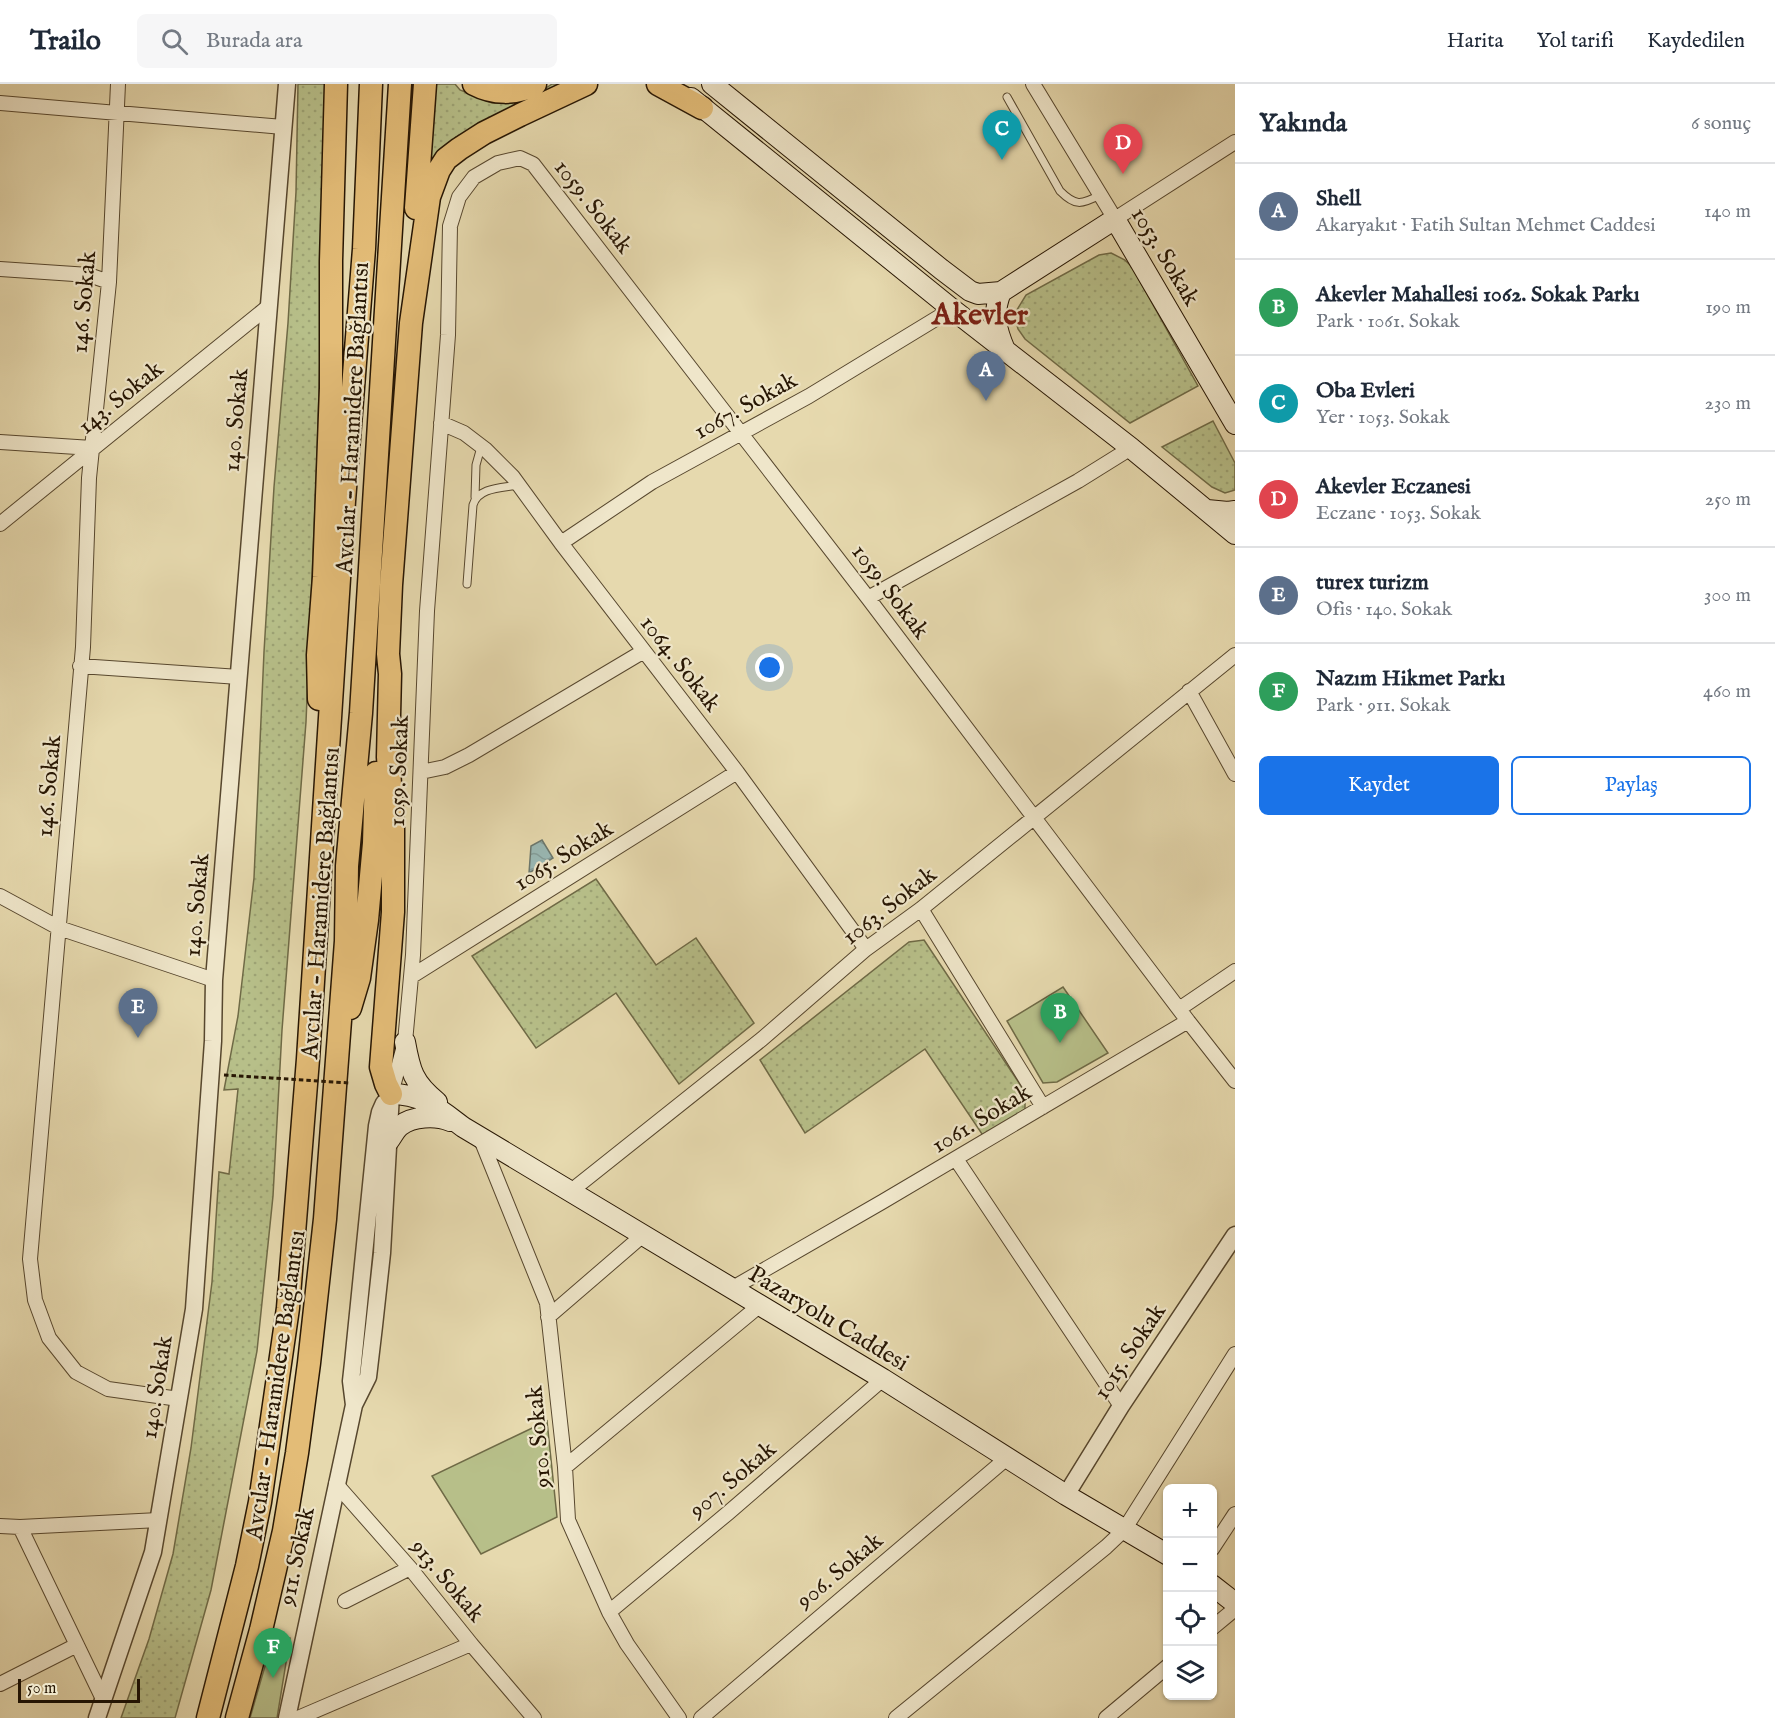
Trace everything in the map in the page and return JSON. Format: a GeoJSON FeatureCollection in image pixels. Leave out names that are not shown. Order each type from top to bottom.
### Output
{"type":"FeatureCollection","features":[{"type":"Feature","properties":{"kind":"highway"},"geometry":{"type":"LineString","coordinates":[[328,750],[321,724],[318,655],[324,577],[331,388],[331,250],[336,84]]}},
{"type":"Feature","properties":{"kind":"highway","name":"Avcılar - Haramidere Bağlantısı"},"geometry":{"type":"LineString","coordinates":[[208,1718],[247,1566],[260,1502],[288,1308],[308,1059],[344,501],[364,249],[371,84]]}},
{"type":"Feature","properties":{"kind":"highway","name":"Avcılar - Haramidere Bağlantısı"},"geometry":{"type":"LineString","coordinates":[[237,1718],[284,1532],[309,1363],[325,1219],[346,941],[347,866],[361,713],[400,84]]}},
{"type":"Feature","properties":{"kind":"highway"},"geometry":{"type":"LineString","coordinates":[[391,1094],[381,1067],[393,912],[393,824],[388,757],[390,674],[388,654],[425,84]]}},
{"type":"Feature","properties":{"kind":"highway"},"geometry":{"type":"LineString","coordinates":[[474,84],[484,90],[505,92],[524,90],[535,84]]}},
{"type":"Feature","properties":{"kind":"highway"},"geometry":{"type":"LineString","coordinates":[[411,323],[429,197],[439,170],[446,159],[484,133],[586,84]]}},
{"type":"Feature","properties":{"kind":"highway"},"geometry":{"type":"LineString","coordinates":[[658,84],[702,108]]}},
{"type":"Feature","properties":{"kind":"highway"},"geometry":{"type":"LineString","coordinates":[[339,1037],[359,978],[363,954],[372,866],[383,677],[388,654]]}},
{"type":"Feature","properties":{"kind":"main road"},"geometry":{"type":"LineString","coordinates":[[676,84],[702,108],[952,309],[1131,448],[1235,534]]}},
{"type":"Feature","properties":{"kind":"main road"},"geometry":{"type":"LineString","coordinates":[[712,84],[970,291],[978,294],[1000,292],[1114,219]]}},
{"type":"Feature","properties":{"kind":"main road","name":"1053. Sokak"},"geometry":{"type":"LineString","coordinates":[[1114,219],[1235,424]]}},
{"type":"Feature","properties":{"kind":"main road"},"geometry":{"type":"LineString","coordinates":[[1000,292],[995,306],[996,320],[999,338],[1005,350]]}},
{"type":"Feature","properties":{"kind":"main road"},"geometry":{"type":"LineString","coordinates":[[1207,510],[1235,511]]}},
{"type":"Feature","properties":{"kind":"main road"},"geometry":{"type":"LineString","coordinates":[[405,1042],[409,1067],[420,1087],[471,1132]]}},
{"type":"Feature","properties":{"kind":"main road"},"geometry":{"type":"LineString","coordinates":[[391,1094],[409,1094],[425,1101],[471,1132]]}},
{"type":"Feature","properties":{"kind":"main road"},"geometry":{"type":"LineString","coordinates":[[388,1142],[400,1126],[413,1119],[426,1117],[444,1119],[471,1132]]}},
{"type":"Feature","properties":{"kind":"main road","name":"Pazaryolu Caddesi"},"geometry":{"type":"LineString","coordinates":[[471,1132],[883,1379],[1066,1495],[1163,1553]]}},
{"type":"Feature","properties":{"kind":"main road"},"geometry":{"type":"LineString","coordinates":[[1217,1589],[1235,1603]]}},
{"type":"Feature","properties":{"kind":"street","name":"146. Sokak"},"geometry":{"type":"LineString","coordinates":[[118,84],[109,282],[89,478],[81,666],[30,1259],[35,1300],[49,1338],[76,1372],[108,1389],[179,1399]]}},
{"type":"Feature","properties":{"kind":"street","name":"140. Sokak"},"geometry":{"type":"LineString","coordinates":[[96,1712],[153,1552],[194,1309],[213,1041],[214,980],[286,84]]}},
{"type":"Feature","properties":{"kind":"street","name":"1053. Sokak"},"geometry":{"type":"LineString","coordinates":[[1033,84],[1114,219]]}},
{"type":"Feature","properties":{"kind":"street"},"geometry":{"type":"LineString","coordinates":[[0,103],[283,127]]}},
{"type":"Feature","properties":{"kind":"street"},"geometry":{"type":"LineString","coordinates":[[1114,219],[1235,142]]}},
{"type":"Feature","properties":{"kind":"street","name":"1059. Sokak"},"geometry":{"type":"LineString","coordinates":[[391,1094],[405,1042],[411,976],[427,611],[448,335],[450,226],[459,197],[474,177],[498,163],[520,158],[533,164],[868,598],[1188,1021]]}},
{"type":"Feature","properties":{"kind":"street"},"geometry":{"type":"LineString","coordinates":[[0,269],[89,275],[109,282]]}},
{"type":"Feature","properties":{"kind":"street","name":"143. Sokak"},"geometry":{"type":"LineString","coordinates":[[0,524],[269,306]]}},
{"type":"Feature","properties":{"kind":"street","name":"1067. Sokak"},"geometry":{"type":"LineString","coordinates":[[561,543],[652,482],[809,396],[952,309]]}},
{"type":"Feature","properties":{"kind":"street","name":"1064. Sokak"},"geometry":{"type":"LineString","coordinates":[[441,423],[465,434],[482,446],[513,477],[737,772],[866,949]]}},
{"type":"Feature","properties":{"kind":"street"},"geometry":{"type":"LineString","coordinates":[[0,442],[92,448]]}},
{"type":"Feature","properties":{"kind":"street"},"geometry":{"type":"LineString","coordinates":[[868,598],[1078,481],[1131,448]]}},
{"type":"Feature","properties":{"kind":"street"},"geometry":{"type":"LineString","coordinates":[[420,772],[446,767],[469,755],[644,651]]}},
{"type":"Feature","properties":{"kind":"street","name":"1063. Sokak"},"geometry":{"type":"LineString","coordinates":[[571,1191],[762,1039],[866,949],[921,909],[1235,655]]}},
{"type":"Feature","properties":{"kind":"street"},"geometry":{"type":"LineString","coordinates":[[81,666],[239,677]]}},
{"type":"Feature","properties":{"kind":"street"},"geometry":{"type":"LineString","coordinates":[[1189,691],[1235,774]]}},
{"type":"Feature","properties":{"kind":"street","name":"1065. Sokak"},"geometry":{"type":"LineString","coordinates":[[411,976],[737,772]]}},
{"type":"Feature","properties":{"kind":"street"},"geometry":{"type":"LineString","coordinates":[[0,896],[59,928],[214,980]]}},
{"type":"Feature","properties":{"kind":"street"},"geometry":{"type":"LineString","coordinates":[[921,909],[1043,1107]]}},
{"type":"Feature","properties":{"kind":"street"},"geometry":{"type":"LineString","coordinates":[[1179,1009],[1235,971]]}},
{"type":"Feature","properties":{"kind":"street"},"geometry":{"type":"LineString","coordinates":[[1188,1021],[1235,1081]]}},
{"type":"Feature","properties":{"kind":"street","name":"1061. Sokak"},"geometry":{"type":"LineString","coordinates":[[731,1289],[1188,1021]]}},
{"type":"Feature","properties":{"kind":"street","name":"911. Sokak"},"geometry":{"type":"LineString","coordinates":[[287,1718],[354,1405],[368,1377],[382,1253],[391,1094]]}},
{"type":"Feature","properties":{"kind":"street","name":"911. Sokak"},"geometry":{"type":"LineString","coordinates":[[354,1405],[351,1381],[377,1126],[380,1112],[391,1094]]}},
{"type":"Feature","properties":{"kind":"street","name":"910. Sokak"},"geometry":{"type":"LineString","coordinates":[[471,1132],[547,1303],[565,1467],[568,1520],[609,1612],[627,1644],[679,1718]]}},
{"type":"Feature","properties":{"kind":"street"},"geometry":{"type":"LineString","coordinates":[[956,1159],[1121,1406]]}},
{"type":"Feature","properties":{"kind":"street","name":"1015. Sokak"},"geometry":{"type":"LineString","coordinates":[[1066,1495],[1121,1406],[1235,1235]]}},
{"type":"Feature","properties":{"kind":"street"},"geometry":{"type":"LineString","coordinates":[[548,1317],[642,1236]]}},
{"type":"Feature","properties":{"kind":"street"},"geometry":{"type":"LineString","coordinates":[[565,1467],[759,1306]]}},
{"type":"Feature","properties":{"kind":"street"},"geometry":{"type":"LineString","coordinates":[[896,1718],[1125,1530],[1235,1354]]}},
{"type":"Feature","properties":{"kind":"street","name":"907. Sokak"},"geometry":{"type":"LineString","coordinates":[[609,1612],[883,1379]]}},
{"type":"Feature","properties":{"kind":"street","name":"906. Sokak"},"geometry":{"type":"LineString","coordinates":[[701,1718],[1007,1458]]}},
{"type":"Feature","properties":{"kind":"street","name":"913. Sokak"},"geometry":{"type":"LineString","coordinates":[[298,1718],[471,1644],[336,1484]]}},
{"type":"Feature","properties":{"kind":"street"},"geometry":{"type":"LineString","coordinates":[[1217,1541],[1235,1514]]}},
{"type":"Feature","properties":{"kind":"street"},"geometry":{"type":"LineString","coordinates":[[0,1526],[159,1520]]}},
{"type":"Feature","properties":{"kind":"street"},"geometry":{"type":"LineString","coordinates":[[20,1527],[77,1645],[96,1712]]}},
{"type":"Feature","properties":{"kind":"street"},"geometry":{"type":"LineString","coordinates":[[345,1601],[410,1569]]}},
{"type":"Feature","properties":{"kind":"street"},"geometry":{"type":"LineString","coordinates":[[1217,1624],[1235,1609]]}},
{"type":"Feature","properties":{"kind":"street"},"geometry":{"type":"LineString","coordinates":[[471,1644],[534,1718]]}},
{"type":"Feature","properties":{"kind":"street"},"geometry":{"type":"LineString","coordinates":[[0,1684],[77,1645]]}},
{"type":"Feature","properties":{"kind":"street"},"geometry":{"type":"LineString","coordinates":[[1106,1718],[1163,1669]]}},
{"type":"Feature","properties":{"kind":"lane"},"geometry":{"type":"LineString","coordinates":[[1007,97],[1060,191],[1074,203],[1088,201],[1100,195]]}},
{"type":"Feature","properties":{"kind":"lane"},"geometry":{"type":"LineString","coordinates":[[467,584],[476,465],[482,446]]}},
{"type":"Feature","properties":{"kind":"lane"},"geometry":{"type":"LineString","coordinates":[[475,497],[491,490],[518,485]]}},
{"type":"Feature","properties":{"kind":"path"},"geometry":{"type":"LineString","coordinates":[[224,1075],[350,1083]]}},
{"type":"Feature","properties":{"kind":"green space"},"geometry":{"type":"Polygon","coordinates":[[[298,84],[328,84],[317,457],[306,722],[282,1030],[273,1196],[257,1351],[211,1590],[175,1718],[121,1718],[149,1639],[173,1554],[191,1448],[212,1282],[219,1172],[229,1174],[238,1089],[224,1090],[238,1016],[254,878],[274,487],[296,192],[298,84]]]}},
{"type":"Feature","properties":{"kind":"green space"},"geometry":{"type":"Polygon","coordinates":[[[431,84],[455,84],[460,90],[492,103],[507,103],[533,97],[552,84],[571,84],[480,129],[456,137],[426,178],[431,84]]]}},
{"type":"Feature","properties":{"kind":"green space"},"geometry":{"type":"Polygon","coordinates":[[[1111,253],[1125,260],[1132,267],[1198,386],[1130,423],[1025,339],[1018,329],[1015,318],[1015,313],[1026,295],[1099,255],[1111,253]]]}},
{"type":"Feature","properties":{"kind":"green space"},"geometry":{"type":"Polygon","coordinates":[[[1213,421],[1235,463],[1235,490],[1225,493],[1212,487],[1162,447],[1213,421]]]}},
{"type":"Feature","properties":{"kind":"green space"},"geometry":{"type":"Polygon","coordinates":[[[596,879],[656,965],[696,938],[754,1023],[679,1084],[616,993],[536,1048],[472,956],[596,879]]]}},
{"type":"Feature","properties":{"kind":"green space"},"geometry":{"type":"Polygon","coordinates":[[[924,940],[1025,1092],[1025,1109],[984,1137],[925,1049],[805,1133],[760,1060],[909,942],[924,940]]]}},
{"type":"Feature","properties":{"kind":"green space"},"geometry":{"type":"Polygon","coordinates":[[[1063,987],[1108,1053],[1057,1082],[1043,1083],[1007,1021],[1063,987]]]}},
{"type":"Feature","properties":{"kind":"green space"},"geometry":{"type":"Polygon","coordinates":[[[547,1421],[557,1517],[481,1554],[432,1476],[547,1421]]]}},
{"type":"Feature","properties":{"kind":"green space"},"geometry":{"type":"Polygon","coordinates":[[[274,1635],[290,1638],[277,1718],[250,1718],[274,1635]]]}},
{"type":"Feature","properties":{"kind":"water"},"geometry":{"type":"Polygon","coordinates":[[[542,840],[553,858],[529,873],[531,846],[542,840]]]}},
{"type":"Feature","properties":{"kind":"place","name":"Oba Evleri"},"geometry":{"type":"Point","coordinates":[1002,160]}},
{"type":"Feature","properties":{"kind":"place","name":"Akevler Eczanesi"},"geometry":{"type":"Point","coordinates":[1123,174]}},
{"type":"Feature","properties":{"kind":"place","name":"Shell"},"geometry":{"type":"Point","coordinates":[986,401]}},
{"type":"Feature","properties":{"kind":"place","name":"turex turizm"},"geometry":{"type":"Point","coordinates":[138,1038]}},
{"type":"Feature","properties":{"kind":"place","name":"Akevler Mahallesi 1062. Sokak Parkı"},"geometry":{"type":"Point","coordinates":[1060,1043]}},
{"type":"Feature","properties":{"kind":"place","name":"Nazım Hikmet Parkı"},"geometry":{"type":"Point","coordinates":[273,1678]}},
{"type":"Feature","properties":{"kind":"district","name":"Akevler"},"geometry":{"type":"Point","coordinates":[980,314]}}]}
